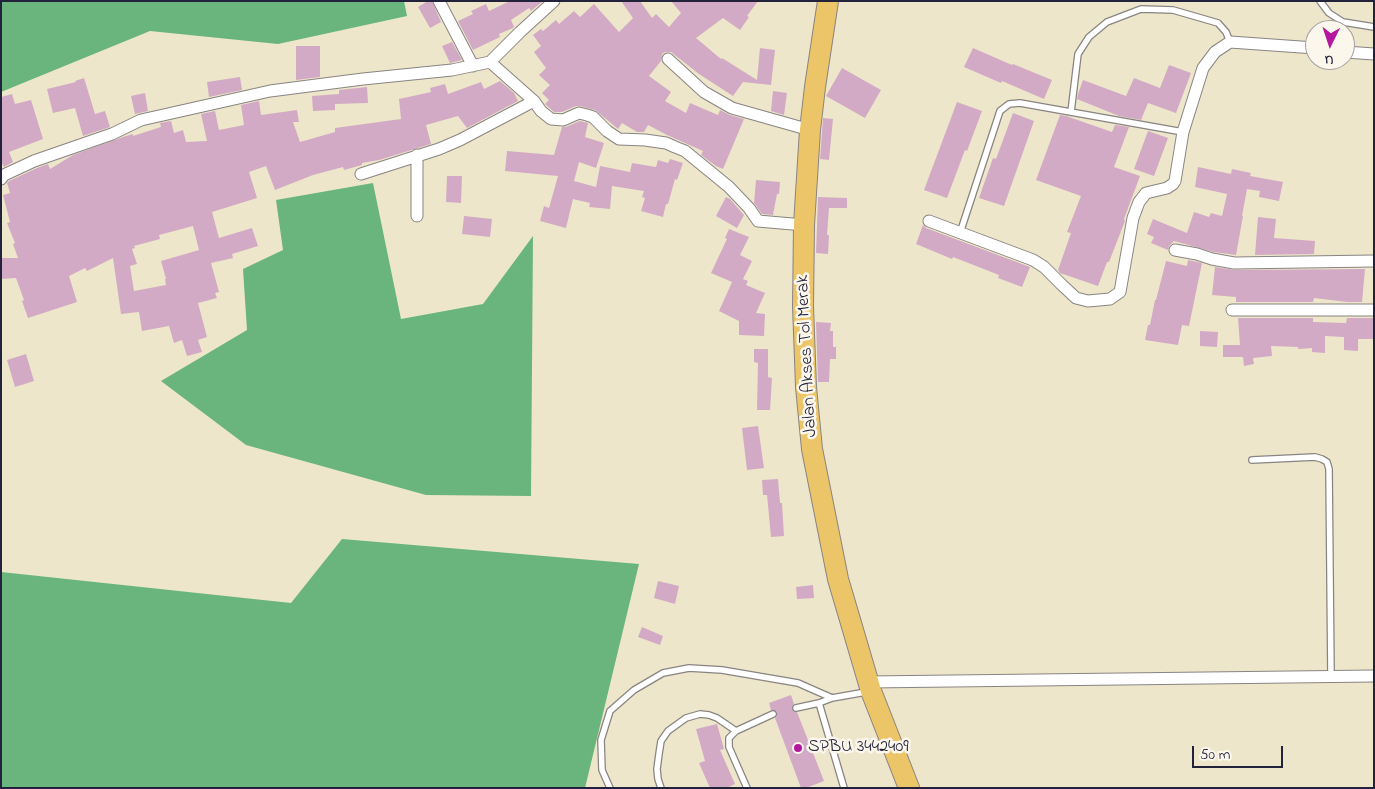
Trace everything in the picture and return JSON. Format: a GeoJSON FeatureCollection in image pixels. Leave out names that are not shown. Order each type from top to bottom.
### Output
{"type":"FeatureCollection","features":[{"type":"Feature","properties":{"kind":"highway","name":"Jalan Akses Tol Merak"},"geometry":{"type":"LineString","coordinates":[[828,1],[822,33],[810,130],[804,225],[804,346],[812,449],[838,579],[870,686],[905,787]]}},
{"type":"Feature","properties":{"kind":"street"},"geometry":{"type":"LineString","coordinates":[[439,1],[473,66]]}},
{"type":"Feature","properties":{"kind":"street"},"geometry":{"type":"LineString","coordinates":[[1,179],[4,175],[34,161],[112,134],[141,120],[270,91],[452,70],[490,62],[554,1]]}},
{"type":"Feature","properties":{"kind":"street"},"geometry":{"type":"LineString","coordinates":[[929,221],[1033,260],[1044,267],[1076,298],[1088,301],[1110,299],[1120,292],[1133,218],[1139,202],[1146,193],[1167,188],[1175,181],[1183,132],[1203,68],[1215,52],[1230,42],[1305,47]]}},
{"type":"Feature","properties":{"kind":"street"},"geometry":{"type":"LineString","coordinates":[[1355,53],[1374,54]]}},
{"type":"Feature","properties":{"kind":"street"},"geometry":{"type":"LineString","coordinates":[[668,59],[704,92],[732,108],[810,130]]}},
{"type":"Feature","properties":{"kind":"street"},"geometry":{"type":"LineString","coordinates":[[490,62],[534,101],[551,119],[563,120],[580,114],[587,115],[619,139],[666,143],[685,151],[729,187],[758,220],[804,225]]}},
{"type":"Feature","properties":{"kind":"street"},"geometry":{"type":"LineString","coordinates":[[361,174],[439,149],[534,101]]}},
{"type":"Feature","properties":{"kind":"street"},"geometry":{"type":"LineString","coordinates":[[417,216],[418,155]]}},
{"type":"Feature","properties":{"kind":"street"},"geometry":{"type":"LineString","coordinates":[[1175,250],[1234,263],[1374,261]]}},
{"type":"Feature","properties":{"kind":"street"},"geometry":{"type":"LineString","coordinates":[[1232,310],[1374,310]]}},
{"type":"Feature","properties":{"kind":"street"},"geometry":{"type":"LineString","coordinates":[[870,686],[1374,676]]}},
{"type":"Feature","properties":{"kind":"lane"},"geometry":{"type":"LineString","coordinates":[[1320,1],[1329,13],[1343,22],[1374,27]]}},
{"type":"Feature","properties":{"kind":"lane"},"geometry":{"type":"LineString","coordinates":[[1071,112],[1078,54],[1089,37],[1107,22],[1141,9],[1173,10],[1218,23],[1226,32],[1230,42]]}},
{"type":"Feature","properties":{"kind":"lane"},"geometry":{"type":"LineString","coordinates":[[960,233],[1000,111],[1009,104],[1020,103],[1183,132]]}},
{"type":"Feature","properties":{"kind":"lane"},"geometry":{"type":"LineString","coordinates":[[1252,460],[1315,457],[1327,462],[1329,468],[1331,677]]}},
{"type":"Feature","properties":{"kind":"lane"},"geometry":{"type":"LineString","coordinates":[[610,788],[602,770],[601,740],[610,711],[634,690],[663,673],[689,668],[722,670],[798,683],[832,698]]}},
{"type":"Feature","properties":{"kind":"lane"},"geometry":{"type":"LineString","coordinates":[[796,708],[819,703],[870,686]]}},
{"type":"Feature","properties":{"kind":"lane"},"geometry":{"type":"LineString","coordinates":[[819,703],[844,788]]}},
{"type":"Feature","properties":{"kind":"lane"},"geometry":{"type":"LineString","coordinates":[[661,788],[657,769],[661,741],[668,731],[686,718],[700,714],[717,718],[736,731]]}},
{"type":"Feature","properties":{"kind":"lane"},"geometry":{"type":"LineString","coordinates":[[746,788],[729,747],[729,738],[736,731],[773,714]]}},
{"type":"Feature","properties":{"kind":"green space"},"geometry":{"type":"Polygon","coordinates":[[[1,1],[404,1],[407,16],[278,44],[150,31],[1,92],[1,1]]]}},
{"type":"Feature","properties":{"kind":"green space"},"geometry":{"type":"Polygon","coordinates":[[[373,183],[401,319],[483,304],[533,236],[531,496],[426,495],[246,445],[161,381],[247,330],[243,269],[283,250],[276,200],[373,183]]]}},
{"type":"Feature","properties":{"kind":"green space"},"geometry":{"type":"Polygon","coordinates":[[[342,539],[639,564],[585,788],[1,788],[1,572],[291,603],[342,539]]]}},
{"type":"Feature","properties":{"kind":"building"},"geometry":{"type":"Polygon","coordinates":[[[428,1],[432,1],[441,22],[430,28],[418,7],[428,1]]]}},
{"type":"Feature","properties":{"kind":"building"},"geometry":{"type":"Polygon","coordinates":[[[510,1],[543,1],[531,11],[529,8],[511,20],[513,28],[499,34],[500,37],[473,50],[458,21],[473,14],[471,11],[486,4],[489,11],[510,1]]]}},
{"type":"Feature","properties":{"kind":"building"},"geometry":{"type":"Polygon","coordinates":[[[621,1],[640,1],[652,18],[656,14],[669,27],[681,13],[671,1],[758,1],[740,30],[723,18],[696,38],[721,59],[757,80],[760,48],[775,50],[771,85],[743,82],[733,96],[699,74],[671,52],[662,54],[661,61],[649,76],[671,92],[665,101],[686,113],[690,103],[718,115],[720,110],[744,119],[723,169],[701,155],[703,151],[648,125],[644,132],[637,132],[622,123],[618,129],[595,110],[576,106],[562,112],[554,112],[545,104],[549,100],[542,93],[550,85],[539,75],[546,68],[534,52],[541,46],[533,35],[541,29],[543,31],[556,20],[559,24],[574,11],[580,17],[594,4],[619,32],[633,18],[621,1]]]}},
{"type":"Feature","properties":{"kind":"building"},"geometry":{"type":"Polygon","coordinates":[[[452,42],[462,60],[450,63],[442,46],[452,42]]]}},
{"type":"Feature","properties":{"kind":"building"},"geometry":{"type":"Polygon","coordinates":[[[296,46],[320,46],[320,77],[296,80],[296,46]]]}},
{"type":"Feature","properties":{"kind":"building"},"geometry":{"type":"Polygon","coordinates":[[[973,48],[1052,80],[1044,99],[964,67],[973,48]]]}},
{"type":"Feature","properties":{"kind":"building"},"geometry":{"type":"Polygon","coordinates":[[[1169,65],[1191,73],[1176,113],[1148,103],[1141,120],[1119,116],[1077,99],[1083,80],[1126,96],[1134,78],[1160,88],[1169,65]]]}},
{"type":"Feature","properties":{"kind":"building"},"geometry":{"type":"Polygon","coordinates":[[[842,68],[881,90],[865,118],[826,96],[842,68]]]}},
{"type":"Feature","properties":{"kind":"building"},"geometry":{"type":"Polygon","coordinates":[[[240,77],[242,90],[209,97],[207,82],[240,77]]]}},
{"type":"Feature","properties":{"kind":"building"},"geometry":{"type":"Polygon","coordinates":[[[84,78],[95,114],[105,111],[110,127],[83,136],[75,108],[53,113],[47,89],[76,82],[84,78]]]}},
{"type":"Feature","properties":{"kind":"building"},"geometry":{"type":"Polygon","coordinates":[[[500,81],[514,93],[518,101],[467,128],[458,116],[426,125],[431,144],[379,160],[362,163],[362,165],[344,170],[343,167],[313,175],[275,190],[266,166],[249,172],[257,198],[212,212],[219,238],[252,228],[258,246],[232,254],[233,258],[211,263],[219,292],[215,293],[217,298],[198,303],[207,337],[198,340],[202,352],[187,356],[182,340],[174,343],[169,326],[142,331],[139,312],[121,314],[113,258],[87,271],[85,268],[69,276],[77,302],[28,318],[16,278],[1,279],[1,258],[18,258],[13,244],[15,243],[7,223],[10,222],[3,195],[10,193],[7,183],[9,181],[37,168],[48,164],[50,169],[73,155],[123,137],[133,134],[133,136],[161,127],[160,123],[171,121],[174,133],[183,130],[186,142],[207,141],[201,114],[215,111],[219,130],[244,125],[241,105],[259,101],[261,115],[297,110],[299,122],[293,122],[300,142],[335,132],[335,128],[401,119],[399,99],[431,92],[430,88],[445,84],[448,94],[481,82],[484,89],[500,81]],[[193,226],[159,235],[160,239],[134,246],[135,248],[132,249],[137,264],[130,266],[134,291],[166,285],[161,261],[199,250],[193,226]]]}},
{"type":"Feature","properties":{"kind":"building"},"geometry":{"type":"Polygon","coordinates":[[[367,87],[368,103],[335,104],[335,110],[313,111],[312,96],[339,94],[339,90],[367,87]]]}},
{"type":"Feature","properties":{"kind":"building"},"geometry":{"type":"Polygon","coordinates":[[[773,91],[787,93],[784,115],[771,111],[773,91]]]}},
{"type":"Feature","properties":{"kind":"building"},"geometry":{"type":"Polygon","coordinates":[[[145,93],[148,111],[135,114],[131,96],[145,93]]]}},
{"type":"Feature","properties":{"kind":"building"},"geometry":{"type":"Polygon","coordinates":[[[12,94],[15,104],[31,100],[43,139],[9,152],[13,162],[4,167],[1,161],[1,97],[12,94]]]}},
{"type":"Feature","properties":{"kind":"building"},"geometry":{"type":"Polygon","coordinates":[[[957,102],[982,111],[947,198],[924,190],[957,102]]]}},
{"type":"Feature","properties":{"kind":"building"},"geometry":{"type":"Polygon","coordinates":[[[1013,113],[1034,121],[1004,206],[979,198],[993,158],[996,159],[1013,113]]]}},
{"type":"Feature","properties":{"kind":"building"},"geometry":{"type":"Polygon","coordinates":[[[1060,115],[1112,132],[1115,125],[1129,127],[1114,167],[1140,176],[1124,219],[1125,221],[1098,286],[1060,273],[1058,270],[1071,233],[1067,232],[1081,196],[1036,180],[1060,115]]]}},
{"type":"Feature","properties":{"kind":"building"},"geometry":{"type":"Polygon","coordinates":[[[823,118],[833,119],[829,160],[820,159],[823,118]]]}},
{"type":"Feature","properties":{"kind":"building"},"geometry":{"type":"Polygon","coordinates":[[[580,121],[588,123],[585,137],[604,143],[596,168],[579,162],[574,181],[596,187],[600,166],[630,172],[632,163],[656,167],[658,160],[668,163],[670,159],[683,163],[677,180],[675,179],[663,217],[641,211],[645,198],[642,197],[644,191],[612,186],[610,209],[589,207],[590,203],[573,199],[566,228],[540,221],[544,206],[549,208],[558,176],[505,171],[507,151],[554,155],[562,127],[580,121]]]}},
{"type":"Feature","properties":{"kind":"building"},"geometry":{"type":"Polygon","coordinates":[[[1148,131],[1168,138],[1154,176],[1134,169],[1148,131]]]}},
{"type":"Feature","properties":{"kind":"building"},"geometry":{"type":"Polygon","coordinates":[[[1198,167],[1231,174],[1232,169],[1251,173],[1250,176],[1283,182],[1279,201],[1259,197],[1260,191],[1247,189],[1236,255],[1214,252],[1174,241],[1168,250],[1151,243],[1154,237],[1147,234],[1153,219],[1187,233],[1194,212],[1209,217],[1211,213],[1222,216],[1227,194],[1195,187],[1198,167]]]}},
{"type":"Feature","properties":{"kind":"building"},"geometry":{"type":"Polygon","coordinates":[[[447,176],[462,176],[461,203],[446,202],[447,176]]]}},
{"type":"Feature","properties":{"kind":"building"},"geometry":{"type":"Polygon","coordinates":[[[756,180],[780,182],[779,194],[777,194],[773,215],[762,214],[754,203],[756,180]]]}},
{"type":"Feature","properties":{"kind":"building"},"geometry":{"type":"Polygon","coordinates":[[[726,197],[744,215],[737,228],[716,216],[726,197]]]}},
{"type":"Feature","properties":{"kind":"building"},"geometry":{"type":"Polygon","coordinates":[[[818,197],[847,198],[847,208],[829,208],[828,254],[816,253],[818,197]]]}},
{"type":"Feature","properties":{"kind":"building"},"geometry":{"type":"Polygon","coordinates":[[[464,216],[492,219],[490,237],[462,234],[464,216]]]}},
{"type":"Feature","properties":{"kind":"building"},"geometry":{"type":"Polygon","coordinates":[[[1258,217],[1276,219],[1274,238],[1315,241],[1314,254],[1255,255],[1258,217]]]}},
{"type":"Feature","properties":{"kind":"building"},"geometry":{"type":"Polygon","coordinates":[[[923,225],[926,228],[1030,267],[1022,287],[998,278],[999,275],[916,244],[923,225]]]}},
{"type":"Feature","properties":{"kind":"building"},"geometry":{"type":"Polygon","coordinates":[[[729,229],[749,237],[740,255],[752,261],[743,279],[748,281],[746,285],[765,293],[756,313],[765,314],[764,336],[739,335],[739,321],[719,311],[732,282],[711,273],[727,239],[725,238],[729,229]]]}},
{"type":"Feature","properties":{"kind":"building"},"geometry":{"type":"Polygon","coordinates":[[[1188,260],[1202,263],[1189,326],[1182,325],[1178,345],[1145,340],[1166,261],[1187,266],[1188,260]]]}},
{"type":"Feature","properties":{"kind":"building"},"geometry":{"type":"Polygon","coordinates":[[[1215,267],[1234,270],[1365,269],[1362,302],[1314,298],[1313,302],[1236,302],[1236,297],[1212,295],[1215,267]]]}},
{"type":"Feature","properties":{"kind":"building"},"geometry":{"type":"Polygon","coordinates":[[[1238,318],[1313,318],[1313,322],[1346,323],[1347,318],[1374,318],[1374,339],[1358,339],[1358,351],[1344,350],[1344,337],[1325,336],[1325,353],[1312,352],[1312,348],[1298,349],[1298,347],[1271,346],[1272,356],[1253,358],[1254,364],[1244,366],[1243,357],[1223,357],[1223,345],[1240,345],[1238,318]]]}},
{"type":"Feature","properties":{"kind":"building"},"geometry":{"type":"Polygon","coordinates":[[[816,322],[831,323],[830,331],[833,331],[833,347],[836,347],[836,359],[830,359],[829,382],[818,382],[816,322]]]}},
{"type":"Feature","properties":{"kind":"building"},"geometry":{"type":"Polygon","coordinates":[[[1200,331],[1218,332],[1217,347],[1200,346],[1200,331]]]}},
{"type":"Feature","properties":{"kind":"building"},"geometry":{"type":"Polygon","coordinates":[[[754,349],[768,349],[768,377],[772,378],[770,410],[757,410],[758,363],[754,362],[754,349]]]}},
{"type":"Feature","properties":{"kind":"building"},"geometry":{"type":"Polygon","coordinates":[[[26,354],[34,381],[15,387],[7,360],[26,354]]]}},
{"type":"Feature","properties":{"kind":"building"},"geometry":{"type":"Polygon","coordinates":[[[758,426],[764,468],[747,470],[742,428],[758,426]]]}},
{"type":"Feature","properties":{"kind":"building"},"geometry":{"type":"Polygon","coordinates":[[[778,479],[784,536],[771,537],[767,495],[763,495],[762,480],[778,479]]]}},
{"type":"Feature","properties":{"kind":"building"},"geometry":{"type":"Polygon","coordinates":[[[658,581],[679,586],[675,604],[654,598],[658,581]]]}},
{"type":"Feature","properties":{"kind":"building"},"geometry":{"type":"Polygon","coordinates":[[[813,585],[814,598],[797,599],[796,587],[813,585]]]}},
{"type":"Feature","properties":{"kind":"building"},"geometry":{"type":"Polygon","coordinates":[[[642,627],[663,636],[660,645],[638,637],[642,627]]]}},
{"type":"Feature","properties":{"kind":"building","name":"SPBU 3442409"},"geometry":{"type":"Polygon","coordinates":[[[791,695],[794,704],[792,709],[794,712],[797,712],[824,781],[806,788],[801,788],[775,718],[777,713],[775,710],[771,710],[769,703],[791,695]]]}},
{"type":"Feature","properties":{"kind":"building"},"geometry":{"type":"Polygon","coordinates":[[[717,724],[724,749],[720,750],[735,784],[727,788],[710,788],[699,763],[705,761],[696,729],[717,724]]]}},
{"type":"Feature","properties":{"kind":"place","name":"SPBU 3442409"},"geometry":{"type":"Point","coordinates":[798,748]}}]}
